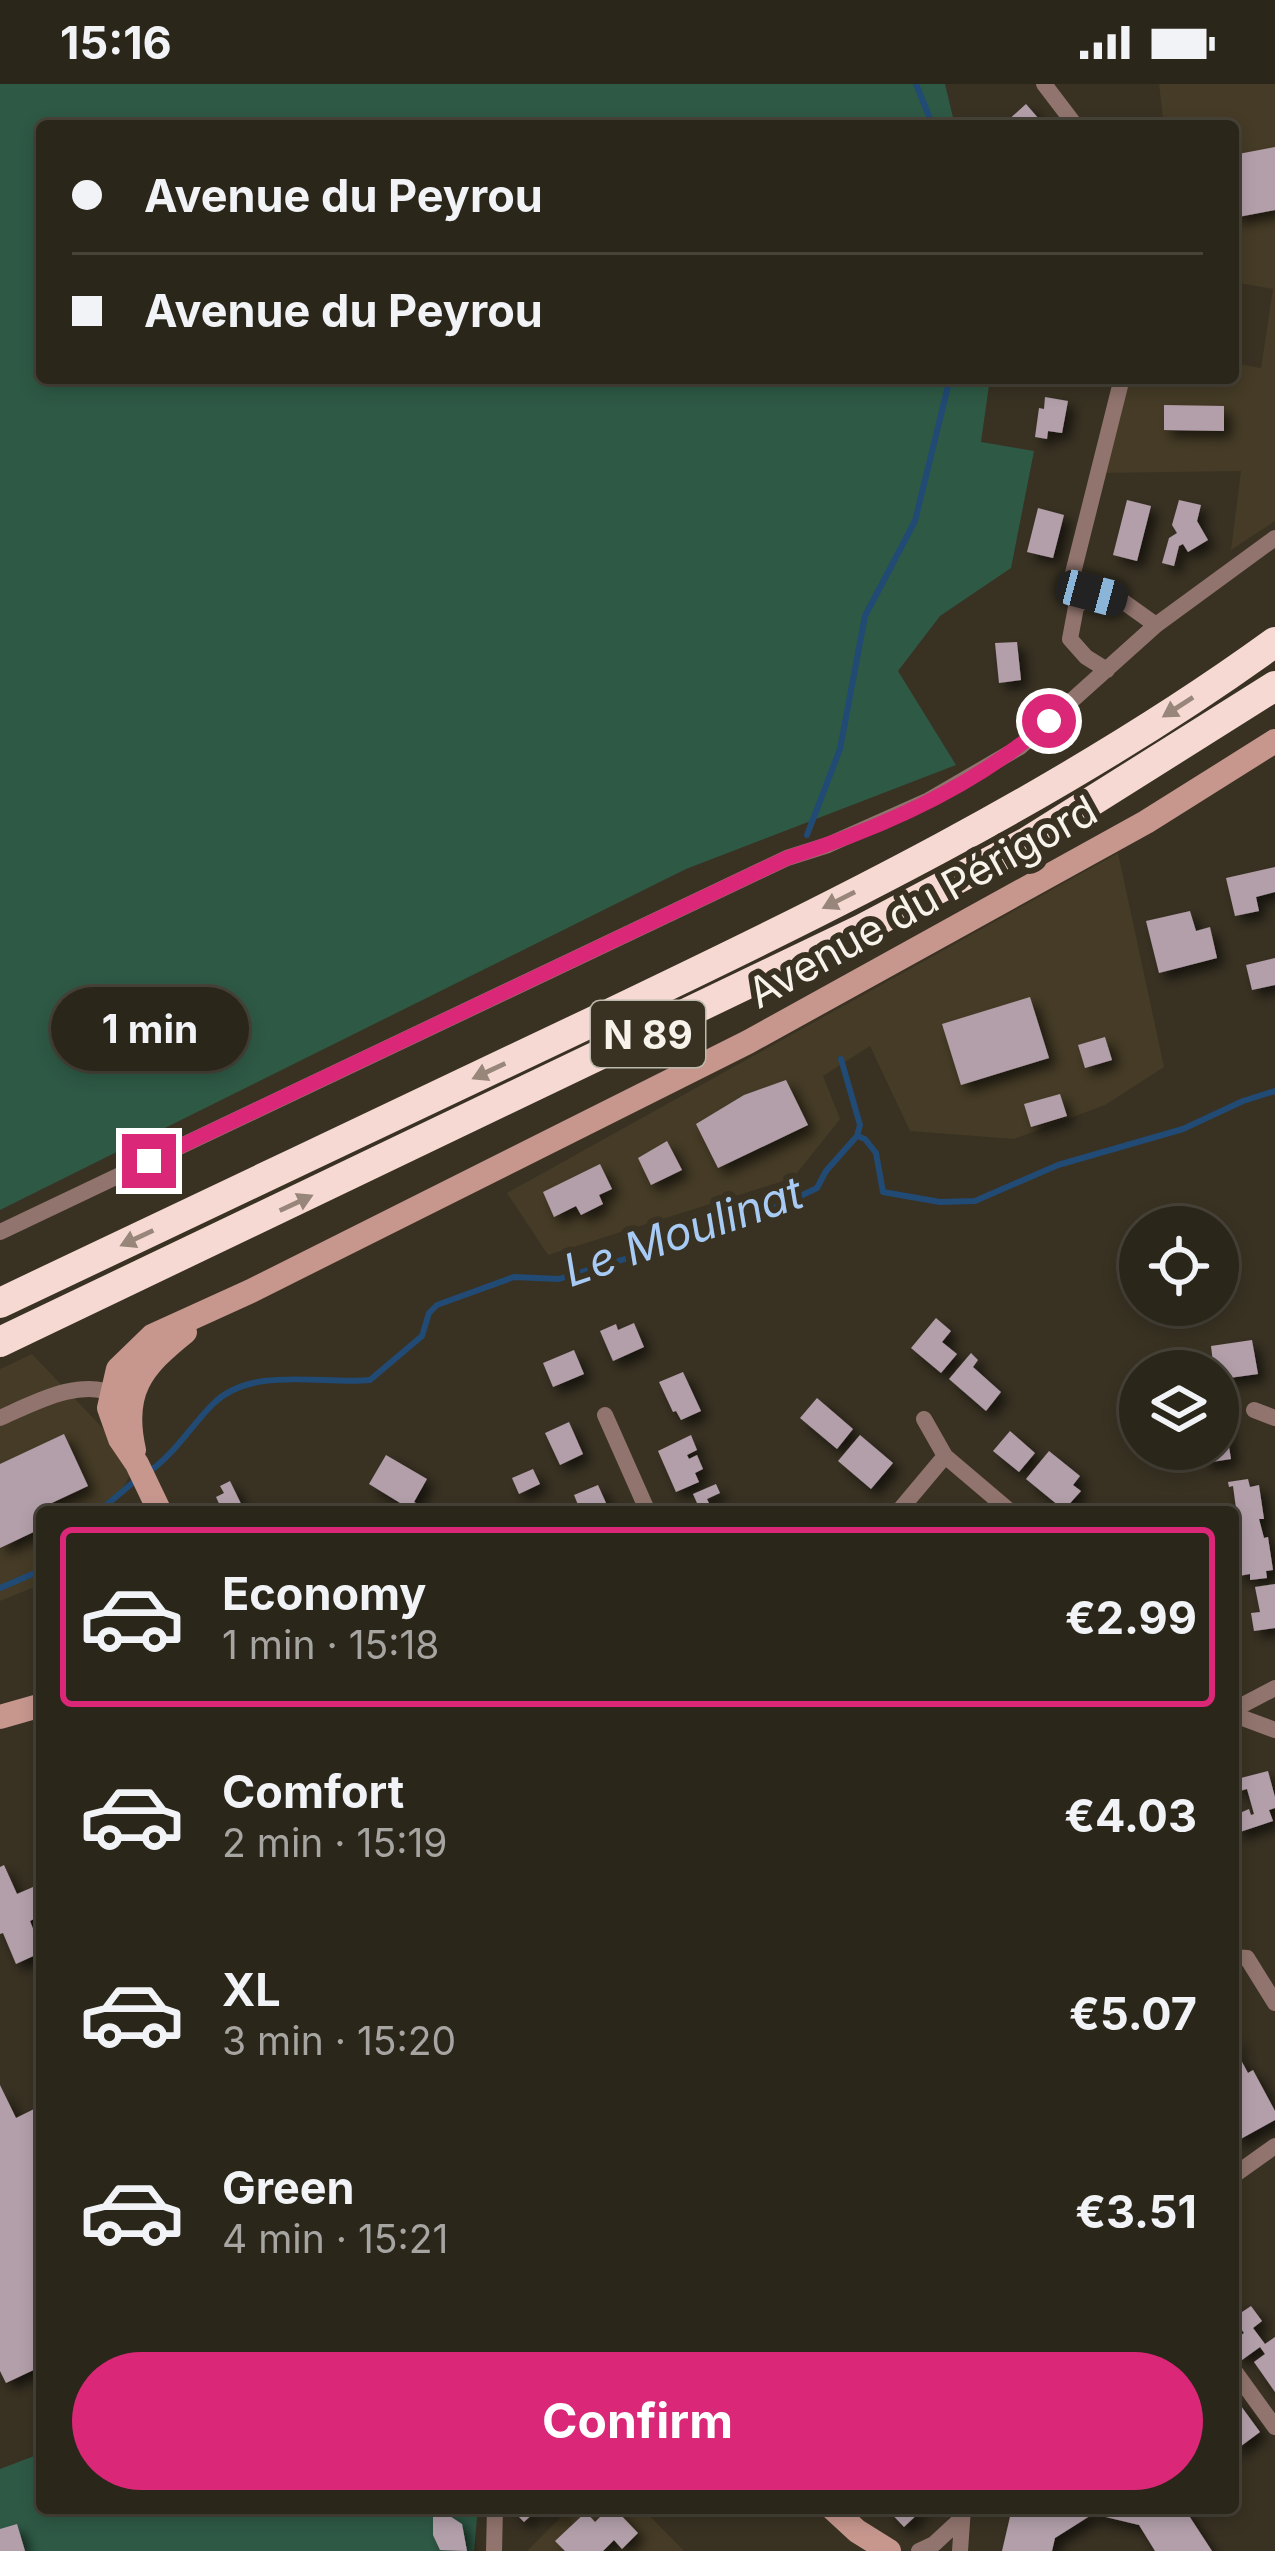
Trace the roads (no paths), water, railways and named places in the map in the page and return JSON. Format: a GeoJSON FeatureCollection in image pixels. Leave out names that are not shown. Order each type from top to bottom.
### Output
{"type":"FeatureCollection","features":[{"type":"Feature","properties":{"kind":"highway","name":"N 89"},"geometry":{"type":"LineString","coordinates":[[0,1303],[874,882],[1084,766],[1275,641]]}},
{"type":"Feature","properties":{"kind":"highway","name":"N 89"},"geometry":{"type":"LineString","coordinates":[[0,1342],[862,929],[1027,842],[1275,686]]}},
{"type":"Feature","properties":{"kind":"street"},"geometry":{"type":"LineString","coordinates":[[1044,84],[1071,120]]}},
{"type":"Feature","properties":{"kind":"street"},"geometry":{"type":"LineString","coordinates":[[1107,670],[1070,639],[1076,607],[1073,573],[1120,384]]}},
{"type":"Feature","properties":{"kind":"street"},"geometry":{"type":"LineString","coordinates":[[0,1232],[787,858],[929,800],[1020,747],[1156,626],[1275,538]]}},
{"type":"Feature","properties":{"kind":"street"},"geometry":{"type":"LineString","coordinates":[[1076,607],[1092,593],[1121,601],[1156,626]]}},
{"type":"Feature","properties":{"kind":"street","name":"Avenue du Périgord"},"geometry":{"type":"LineString","coordinates":[[110,1391],[118,1369],[137,1347],[175,1323],[212,1310],[748,1042],[1181,802],[1275,741]]}},
{"type":"Feature","properties":{"kind":"street","name":"Avenue du Périgord"},"geometry":{"type":"LineString","coordinates":[[140,1379],[162,1350],[212,1310]]}},
{"type":"Feature","properties":{"kind":"street"},"geometry":{"type":"LineString","coordinates":[[0,1418],[66,1391],[125,1389],[140,1379]]}},
{"type":"Feature","properties":{"kind":"street"},"geometry":{"type":"LineString","coordinates":[[130,1433],[130,1401],[140,1379]]}},
{"type":"Feature","properties":{"kind":"street"},"geometry":{"type":"LineString","coordinates":[[110,1391],[120,1399],[137,1464]]}},
{"type":"Feature","properties":{"kind":"street"},"geometry":{"type":"LineString","coordinates":[[110,1391],[111,1421],[155,1500]]}},
{"type":"Feature","properties":{"kind":"street"},"geometry":{"type":"LineString","coordinates":[[1255,1410],[1275,1418]]}},
{"type":"Feature","properties":{"kind":"street"},"geometry":{"type":"LineString","coordinates":[[605,1415],[645,1506]]}},
{"type":"Feature","properties":{"kind":"street"},"geometry":{"type":"LineString","coordinates":[[924,1419],[944,1456],[1004,1506]]}},
{"type":"Feature","properties":{"kind":"street"},"geometry":{"type":"LineString","coordinates":[[903,1506],[944,1456]]}},
{"type":"Feature","properties":{"kind":"street"},"geometry":{"type":"LineString","coordinates":[[1239,1707],[1275,1688]]}},
{"type":"Feature","properties":{"kind":"street"},"geometry":{"type":"LineString","coordinates":[[0,1717],[36,1708]]}},
{"type":"Feature","properties":{"kind":"street"},"geometry":{"type":"LineString","coordinates":[[1239,1716],[1275,1730]]}},
{"type":"Feature","properties":{"kind":"street"},"geometry":{"type":"LineString","coordinates":[[1239,1957],[1247,1958],[1275,2003]]}},
{"type":"Feature","properties":{"kind":"street"},"geometry":{"type":"LineString","coordinates":[[1239,2172],[1275,2146]]}},
{"type":"Feature","properties":{"kind":"street"},"geometry":{"type":"LineString","coordinates":[[1239,2376],[1275,2427]]}},
{"type":"Feature","properties":{"kind":"street"},"geometry":{"type":"LineString","coordinates":[[494,2551],[495,2514]]}},
{"type":"Feature","properties":{"kind":"street"},"geometry":{"type":"LineString","coordinates":[[839,2514],[889,2551]]}},
{"type":"Feature","properties":{"kind":"street"},"geometry":{"type":"LineString","coordinates":[[919,2551],[934,2544],[962,2514]]}},
{"type":"Feature","properties":{"kind":"street"},"geometry":{"type":"LineString","coordinates":[[960,2551],[962,2514]]}},
{"type":"Feature","properties":{"kind":"waterway"},"geometry":{"type":"LineString","coordinates":[[916,84],[931,120]]}},
{"type":"Feature","properties":{"kind":"waterway"},"geometry":{"type":"LineString","coordinates":[[807,835],[840,749],[865,616],[915,521],[949,384]]}},
{"type":"Feature","properties":{"kind":"waterway"},"geometry":{"type":"LineString","coordinates":[[841,1059],[860,1125],[857,1136]]}},
{"type":"Feature","properties":{"kind":"waterway","name":"Le Moulinat"},"geometry":{"type":"LineString","coordinates":[[857,1136],[876,1153],[883,1192],[940,1202],[975,1201],[1058,1165],[1183,1129],[1275,1091]]}},
{"type":"Feature","properties":{"kind":"waterway","name":"Le Moulinat"},"geometry":{"type":"LineString","coordinates":[[147,1473],[229,1392],[247,1384],[288,1379],[370,1380],[422,1336],[429,1313],[437,1305],[514,1277],[559,1279],[681,1242],[786,1203],[817,1188],[857,1136]]}},
{"type":"Feature","properties":{"kind":"waterway","name":"Le Moulinat"},"geometry":{"type":"LineString","coordinates":[[105,1506],[136,1480]]}},
{"type":"Feature","properties":{"kind":"waterway","name":"Le Moulinat"},"geometry":{"type":"LineString","coordinates":[[0,1588],[36,1573]]}}]}
